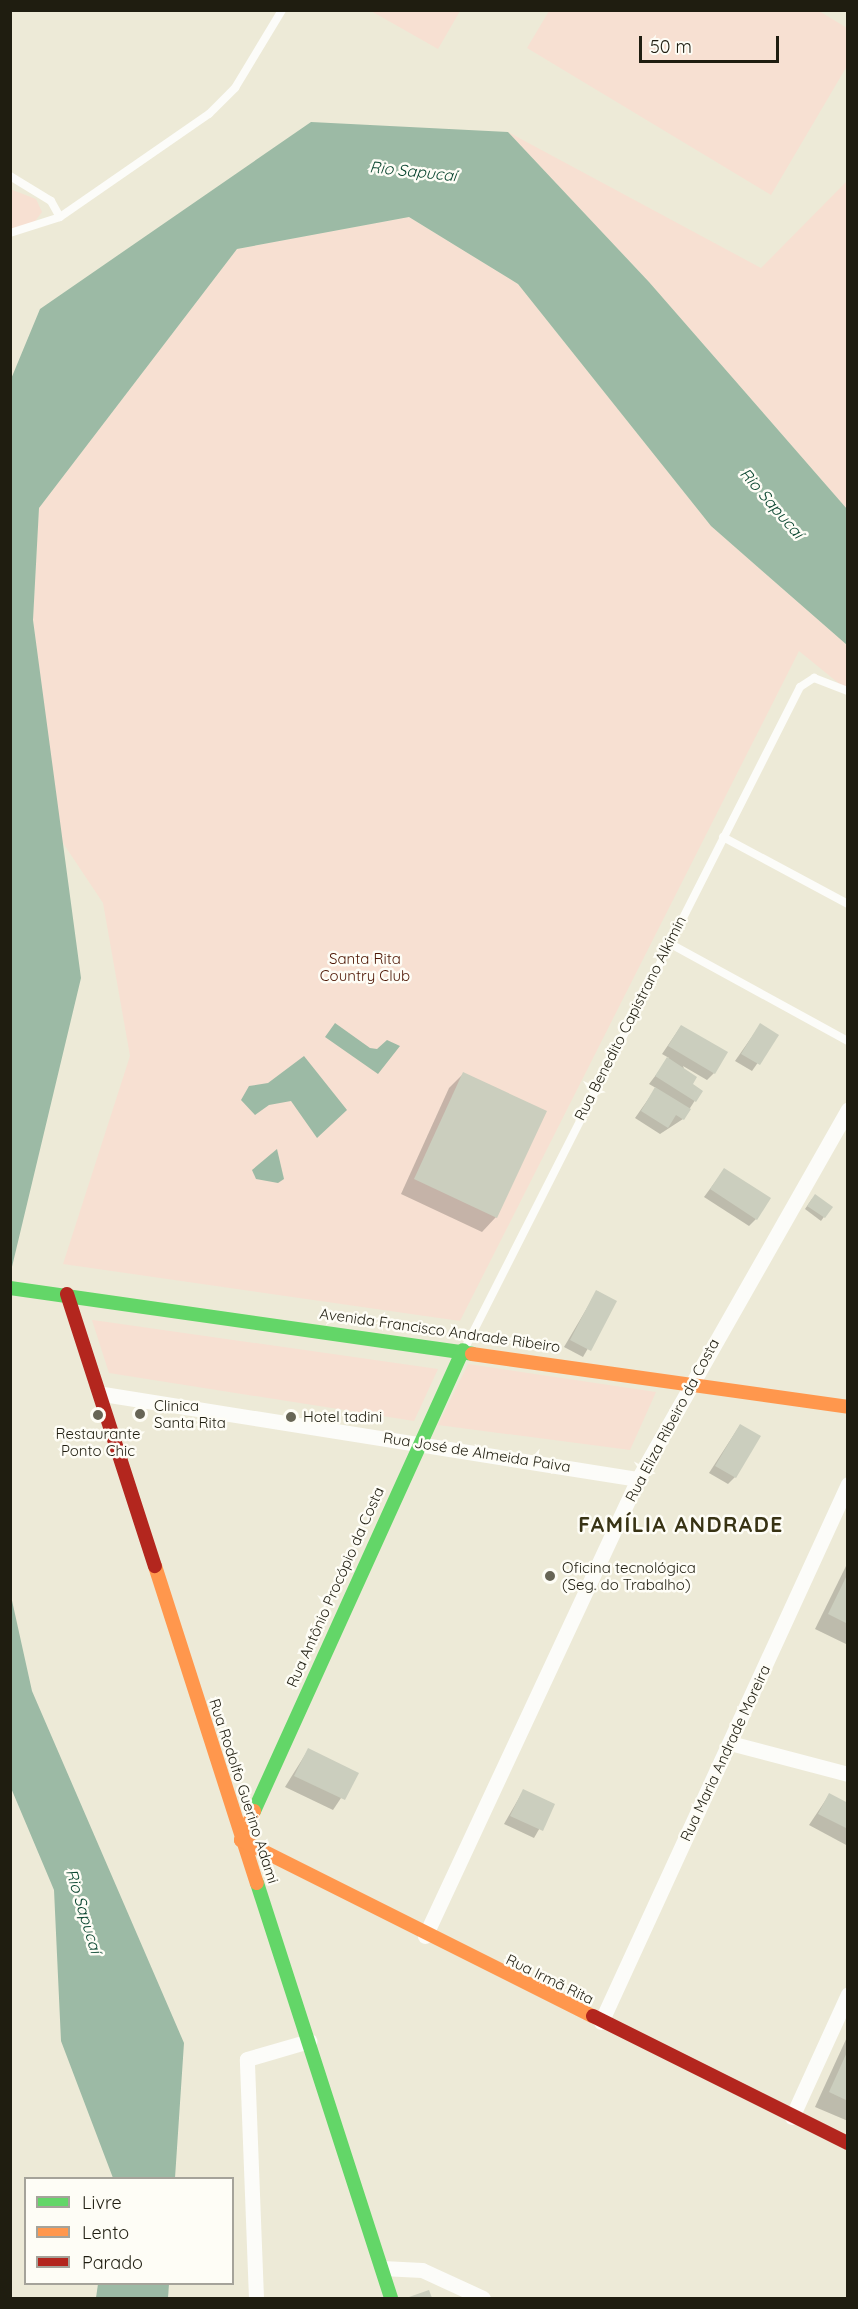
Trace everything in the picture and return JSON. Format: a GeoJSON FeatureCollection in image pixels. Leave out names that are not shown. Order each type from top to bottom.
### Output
{"type":"FeatureCollection","features":[{"type":"Feature","properties":{"kind":"street","name":"Rua Eliza Ribeiro da Costa"},"geometry":{"type":"LineString","coordinates":[[425,1936],[638,1479],[689,1384],[848,1109]]}},
{"type":"Feature","properties":{"kind":"street","name":"Avenida Francisco Andrade Ribeiro"},"geometry":{"type":"LineString","coordinates":[[10,1288],[464,1350],[848,1407]]}},
{"type":"Feature","properties":{"kind":"street","name":"Rua Rodolfo Guerino Adami"},"geometry":{"type":"LineString","coordinates":[[67,1294],[103,1394],[241,1840],[309,2041],[391,2298]]}},
{"type":"Feature","properties":{"kind":"street","name":"Rua Antônio Procópio da Costa"},"geometry":{"type":"LineString","coordinates":[[241,1840],[418,1442],[464,1350]]}},
{"type":"Feature","properties":{"kind":"street","name":"Rua José de Almeida Paiva"},"geometry":{"type":"LineString","coordinates":[[103,1394],[418,1442],[638,1479]]}},
{"type":"Feature","properties":{"kind":"street","name":"Rua Maria Andrade Moreira"},"geometry":{"type":"LineString","coordinates":[[601,2022],[846,1491]]}},
{"type":"Feature","properties":{"kind":"street"},"geometry":{"type":"LineString","coordinates":[[730,1743],[848,1774]]}},
{"type":"Feature","properties":{"kind":"street","name":"Rua Irmã Rita"},"geometry":{"type":"LineString","coordinates":[[241,1840],[425,1936],[848,2143]]}},
{"type":"Feature","properties":{"kind":"street"},"geometry":{"type":"LineString","coordinates":[[792,2117],[848,1994]]}},
{"type":"Feature","properties":{"kind":"street"},"geometry":{"type":"LineString","coordinates":[[256,2298],[247,2059],[309,2041]]}},
{"type":"Feature","properties":{"kind":"street"},"geometry":{"type":"LineString","coordinates":[[382,2268],[422,2270],[483,2298]]}},
{"type":"Feature","properties":{"kind":"lane"},"geometry":{"type":"LineString","coordinates":[[10,233],[60,217],[223,102],[282,10]]}},
{"type":"Feature","properties":{"kind":"lane"},"geometry":{"type":"LineString","coordinates":[[10,176],[51,201],[60,217]]}},
{"type":"Feature","properties":{"kind":"lane","name":"Rua Benedito Capistrano Alkimin"},"geometry":{"type":"LineString","coordinates":[[464,1350],[668,942],[800,687],[814,678],[848,691]]}},
{"type":"Feature","properties":{"kind":"lane"},"geometry":{"type":"LineString","coordinates":[[723,837],[848,904]]}},
{"type":"Feature","properties":{"kind":"lane"},"geometry":{"type":"LineString","coordinates":[[668,942],[848,1041]]}},
{"type":"Feature","properties":{"kind":"green space"},"geometry":{"type":"Polygon","coordinates":[[[371,11],[460,11],[438,49],[371,11]]]}},
{"type":"Feature","properties":{"kind":"green space"},"geometry":{"type":"Polygon","coordinates":[[[549,11],[819,11],[847,28],[847,66],[771,195],[527,48],[549,11]]]}},
{"type":"Feature","properties":{"kind":"green space"},"geometry":{"type":"Polygon","coordinates":[[[508,132],[761,268],[847,181],[847,509],[649,282],[508,132]]]}},
{"type":"Feature","properties":{"kind":"green space"},"geometry":{"type":"Polygon","coordinates":[[[10,189],[36,199],[42,212],[33,224],[11,229],[10,189]]]}},
{"type":"Feature","properties":{"kind":"green space","name":"Santa Rita Country Club"},"geometry":{"type":"Polygon","coordinates":[[[409,217],[518,284],[711,526],[847,645],[847,690],[799,651],[460,1321],[63,1264],[130,1056],[103,903],[61,840],[33,619],[39,508],[237,249],[409,217]]]}},
{"type":"Feature","properties":{"kind":"green space"},"geometry":{"type":"Polygon","coordinates":[[[92,1320],[438,1369],[414,1421],[109,1373],[92,1320]]]}},
{"type":"Feature","properties":{"kind":"green space"},"geometry":{"type":"Polygon","coordinates":[[[468,1364],[656,1392],[630,1450],[438,1425],[468,1364]]]}},
{"type":"Feature","properties":{"kind":"water","name":"Rio Sapucaí"},"geometry":{"type":"Polygon","coordinates":[[[311,122],[508,132],[649,282],[847,509],[847,645],[711,526],[518,284],[409,217],[237,249],[39,508],[33,620],[81,978],[11,1271],[11,379],[40,309],[311,122]]]}},
{"type":"Feature","properties":{"kind":"water"},"geometry":{"type":"Polygon","coordinates":[[[335,1023],[370,1048],[377,1049],[387,1040],[400,1046],[378,1074],[325,1037],[335,1023]]]}},
{"type":"Feature","properties":{"kind":"water"},"geometry":{"type":"Polygon","coordinates":[[[304,1056],[347,1110],[317,1138],[291,1101],[269,1105],[255,1115],[241,1100],[249,1086],[268,1083],[304,1056]]]}},
{"type":"Feature","properties":{"kind":"water"},"geometry":{"type":"Polygon","coordinates":[[[277,1149],[284,1179],[278,1183],[256,1179],[252,1170],[277,1149]]]}},
{"type":"Feature","properties":{"kind":"water","name":"Rio Sapucaí"},"geometry":{"type":"Polygon","coordinates":[[[11,1596],[32,1691],[184,2043],[175,2177],[113,2177],[61,2041],[54,1890],[11,1788],[11,1596]]]}},
{"type":"Feature","properties":{"kind":"water"},"geometry":{"type":"Polygon","coordinates":[[[98,2285],[169,2285],[168,2298],[96,2298],[98,2285]]]}},
{"type":"Feature","properties":{"kind":"building"},"geometry":{"type":"Polygon","coordinates":[[[760,1023],[779,1035],[760,1065],[741,1054],[760,1023]]]}},
{"type":"Feature","properties":{"kind":"building"},"geometry":{"type":"Polygon","coordinates":[[[681,1025],[728,1052],[715,1074],[668,1046],[681,1025]]]}},
{"type":"Feature","properties":{"kind":"building"},"geometry":{"type":"Polygon","coordinates":[[[667,1057],[697,1077],[693,1084],[703,1091],[696,1102],[655,1076],[667,1057]]]}},
{"type":"Feature","properties":{"kind":"building"},"geometry":{"type":"Polygon","coordinates":[[[463,1072],[547,1111],[497,1218],[414,1179],[463,1072]]]}},
{"type":"Feature","properties":{"kind":"building"},"geometry":{"type":"Polygon","coordinates":[[[655,1087],[691,1109],[684,1120],[676,1115],[668,1128],[641,1111],[655,1087]]]}},
{"type":"Feature","properties":{"kind":"building"},"geometry":{"type":"Polygon","coordinates":[[[724,1168],[771,1198],[757,1220],[710,1189],[724,1168]]]}},
{"type":"Feature","properties":{"kind":"building"},"geometry":{"type":"Polygon","coordinates":[[[815,1194],[833,1207],[825,1218],[807,1206],[815,1194]]]}},
{"type":"Feature","properties":{"kind":"building"},"geometry":{"type":"Polygon","coordinates":[[[596,1290],[617,1301],[591,1351],[570,1340],[596,1290]]]}},
{"type":"Feature","properties":{"kind":"building"},"geometry":{"type":"Polygon","coordinates":[[[740,1424],[761,1436],[736,1478],[715,1466],[740,1424]]]}},
{"type":"Feature","properties":{"kind":"building"},"geometry":{"type":"Polygon","coordinates":[[[848,1573],[848,1624],[828,1614],[848,1573]]]}},
{"type":"Feature","properties":{"kind":"building"},"geometry":{"type":"Polygon","coordinates":[[[308,1748],[359,1773],[345,1800],[294,1776],[308,1748]]]}},
{"type":"Feature","properties":{"kind":"building"},"geometry":{"type":"Polygon","coordinates":[[[523,1789],[555,1804],[543,1831],[510,1816],[523,1789]]]}},
{"type":"Feature","properties":{"kind":"building"},"geometry":{"type":"Polygon","coordinates":[[[829,1793],[848,1803],[848,1829],[818,1814],[829,1793]]]}},
{"type":"Feature","properties":{"kind":"building"},"geometry":{"type":"Polygon","coordinates":[[[848,2050],[848,2101],[829,2092],[848,2050]]]}},
{"type":"Feature","properties":{"kind":"building"},"geometry":{"type":"Polygon","coordinates":[[[429,2290],[432,2298],[409,2297],[429,2290]]]}},
{"type":"Feature","properties":{"kind":"traffic: fast"},"geometry":{"type":"LineString","coordinates":[[10,1288],[472,1354]]}},
{"type":"Feature","properties":{"kind":"traffic: fast"},"geometry":{"type":"LineString","coordinates":[[254,1811],[463,1350]]}},
{"type":"Feature","properties":{"kind":"traffic: fast"},"geometry":{"type":"LineString","coordinates":[[257,1883],[391,2298]]}},
{"type":"Feature","properties":{"kind":"traffic: slow"},"geometry":{"type":"LineString","coordinates":[[472,1354],[848,1407]]}},
{"type":"Feature","properties":{"kind":"traffic: slow"},"geometry":{"type":"LineString","coordinates":[[155,1566],[257,1883]]}},
{"type":"Feature","properties":{"kind":"traffic: slow"},"geometry":{"type":"LineString","coordinates":[[254,1811],[241,1840],[593,2016]]}},
{"type":"Feature","properties":{"kind":"traffic: jam"},"geometry":{"type":"LineString","coordinates":[[67,1294],[155,1566]]}},
{"type":"Feature","properties":{"kind":"traffic: jam"},"geometry":{"type":"LineString","coordinates":[[593,2016],[848,2143]]}},
{"type":"Feature","properties":{"kind":"place","name":"Clinica Santa Rita"},"geometry":{"type":"Point","coordinates":[140,1414]}},
{"type":"Feature","properties":{"kind":"place","name":"Restaurante Ponto Chic"},"geometry":{"type":"Point","coordinates":[98,1415]}},
{"type":"Feature","properties":{"kind":"place","name":"Hotel tadini"},"geometry":{"type":"Point","coordinates":[291,1417]}},
{"type":"Feature","properties":{"kind":"place","name":"Oficina tecnológica (Seg. do Trabalho)"},"geometry":{"type":"Point","coordinates":[550,1576]}},
{"type":"Feature","properties":{"kind":"district","name":"FAMÍLIA ANDRADE"},"geometry":{"type":"Point","coordinates":[681,1524]}}]}
